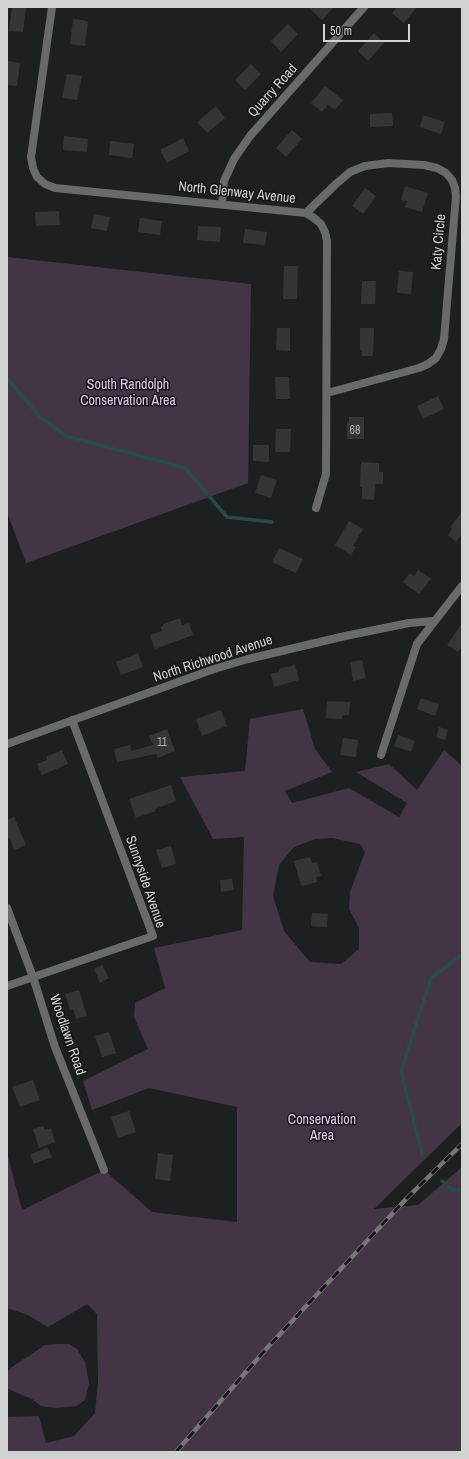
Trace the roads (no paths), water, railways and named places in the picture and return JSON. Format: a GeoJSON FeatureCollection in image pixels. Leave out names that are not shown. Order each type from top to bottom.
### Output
{"type":"FeatureCollection","features":[{"type":"Feature","properties":{"kind":"street","name":"North Glenway Avenue"},"geometry":{"type":"LineString","coordinates":[[52,7],[31,157],[33,168],[37,177],[45,184],[55,188],[306,213],[321,224],[327,241],[326,474],[316,508]]}},
{"type":"Feature","properties":{"kind":"street","name":"Quarry Road"},"geometry":{"type":"LineString","coordinates":[[222,204],[224,181],[234,159],[250,136],[364,7]]}},
{"type":"Feature","properties":{"kind":"street","name":"Katy Circle"},"geometry":{"type":"LineString","coordinates":[[306,213],[350,172],[365,166],[388,163],[424,165],[437,168],[446,173],[452,180],[455,188],[456,196],[444,340],[436,358],[419,368],[327,393]]}},
{"type":"Feature","properties":{"kind":"street"},"geometry":{"type":"LineString","coordinates":[[381,754],[417,644],[462,586]]}},
{"type":"Feature","properties":{"kind":"street","name":"North Richwood Avenue"},"geometry":{"type":"LineString","coordinates":[[7,744],[214,669],[248,659],[345,636],[409,623],[434,621]]}},
{"type":"Feature","properties":{"kind":"street","name":"Sunnyside Avenue"},"geometry":{"type":"LineString","coordinates":[[33,977],[153,936],[72,720]]}},
{"type":"Feature","properties":{"kind":"street","name":"Woodlawn Road"},"geometry":{"type":"LineString","coordinates":[[7,908],[33,977],[55,1047],[104,1170]]}},
{"type":"Feature","properties":{"kind":"street"},"geometry":{"type":"LineString","coordinates":[[7,986],[33,977]]}},
{"type":"Feature","properties":{"kind":"waterway"},"geometry":{"type":"LineString","coordinates":[[7,378],[39,416],[66,436],[185,468],[227,517],[272,522]]}},
{"type":"Feature","properties":{"kind":"waterway"},"geometry":{"type":"LineString","coordinates":[[422,1154],[401,1071],[431,978],[462,955]]}},
{"type":"Feature","properties":{"kind":"waterway"},"geometry":{"type":"LineString","coordinates":[[442,1181],[453,1190],[462,1190]]}},
{"type":"Feature","properties":{"kind":"railway"},"geometry":{"type":"LineString","coordinates":[[176,1452],[267,1348],[407,1198],[462,1144]]}},
{"type":"Feature","properties":{"kind":"park label","name":"South Randolph Conservation Area"},"geometry":{"type":"Point","coordinates":[128,394]}},
{"type":"Feature","properties":{"kind":"park label","name":"Conservation Area"},"geometry":{"type":"Point","coordinates":[322,1128]}}]}
